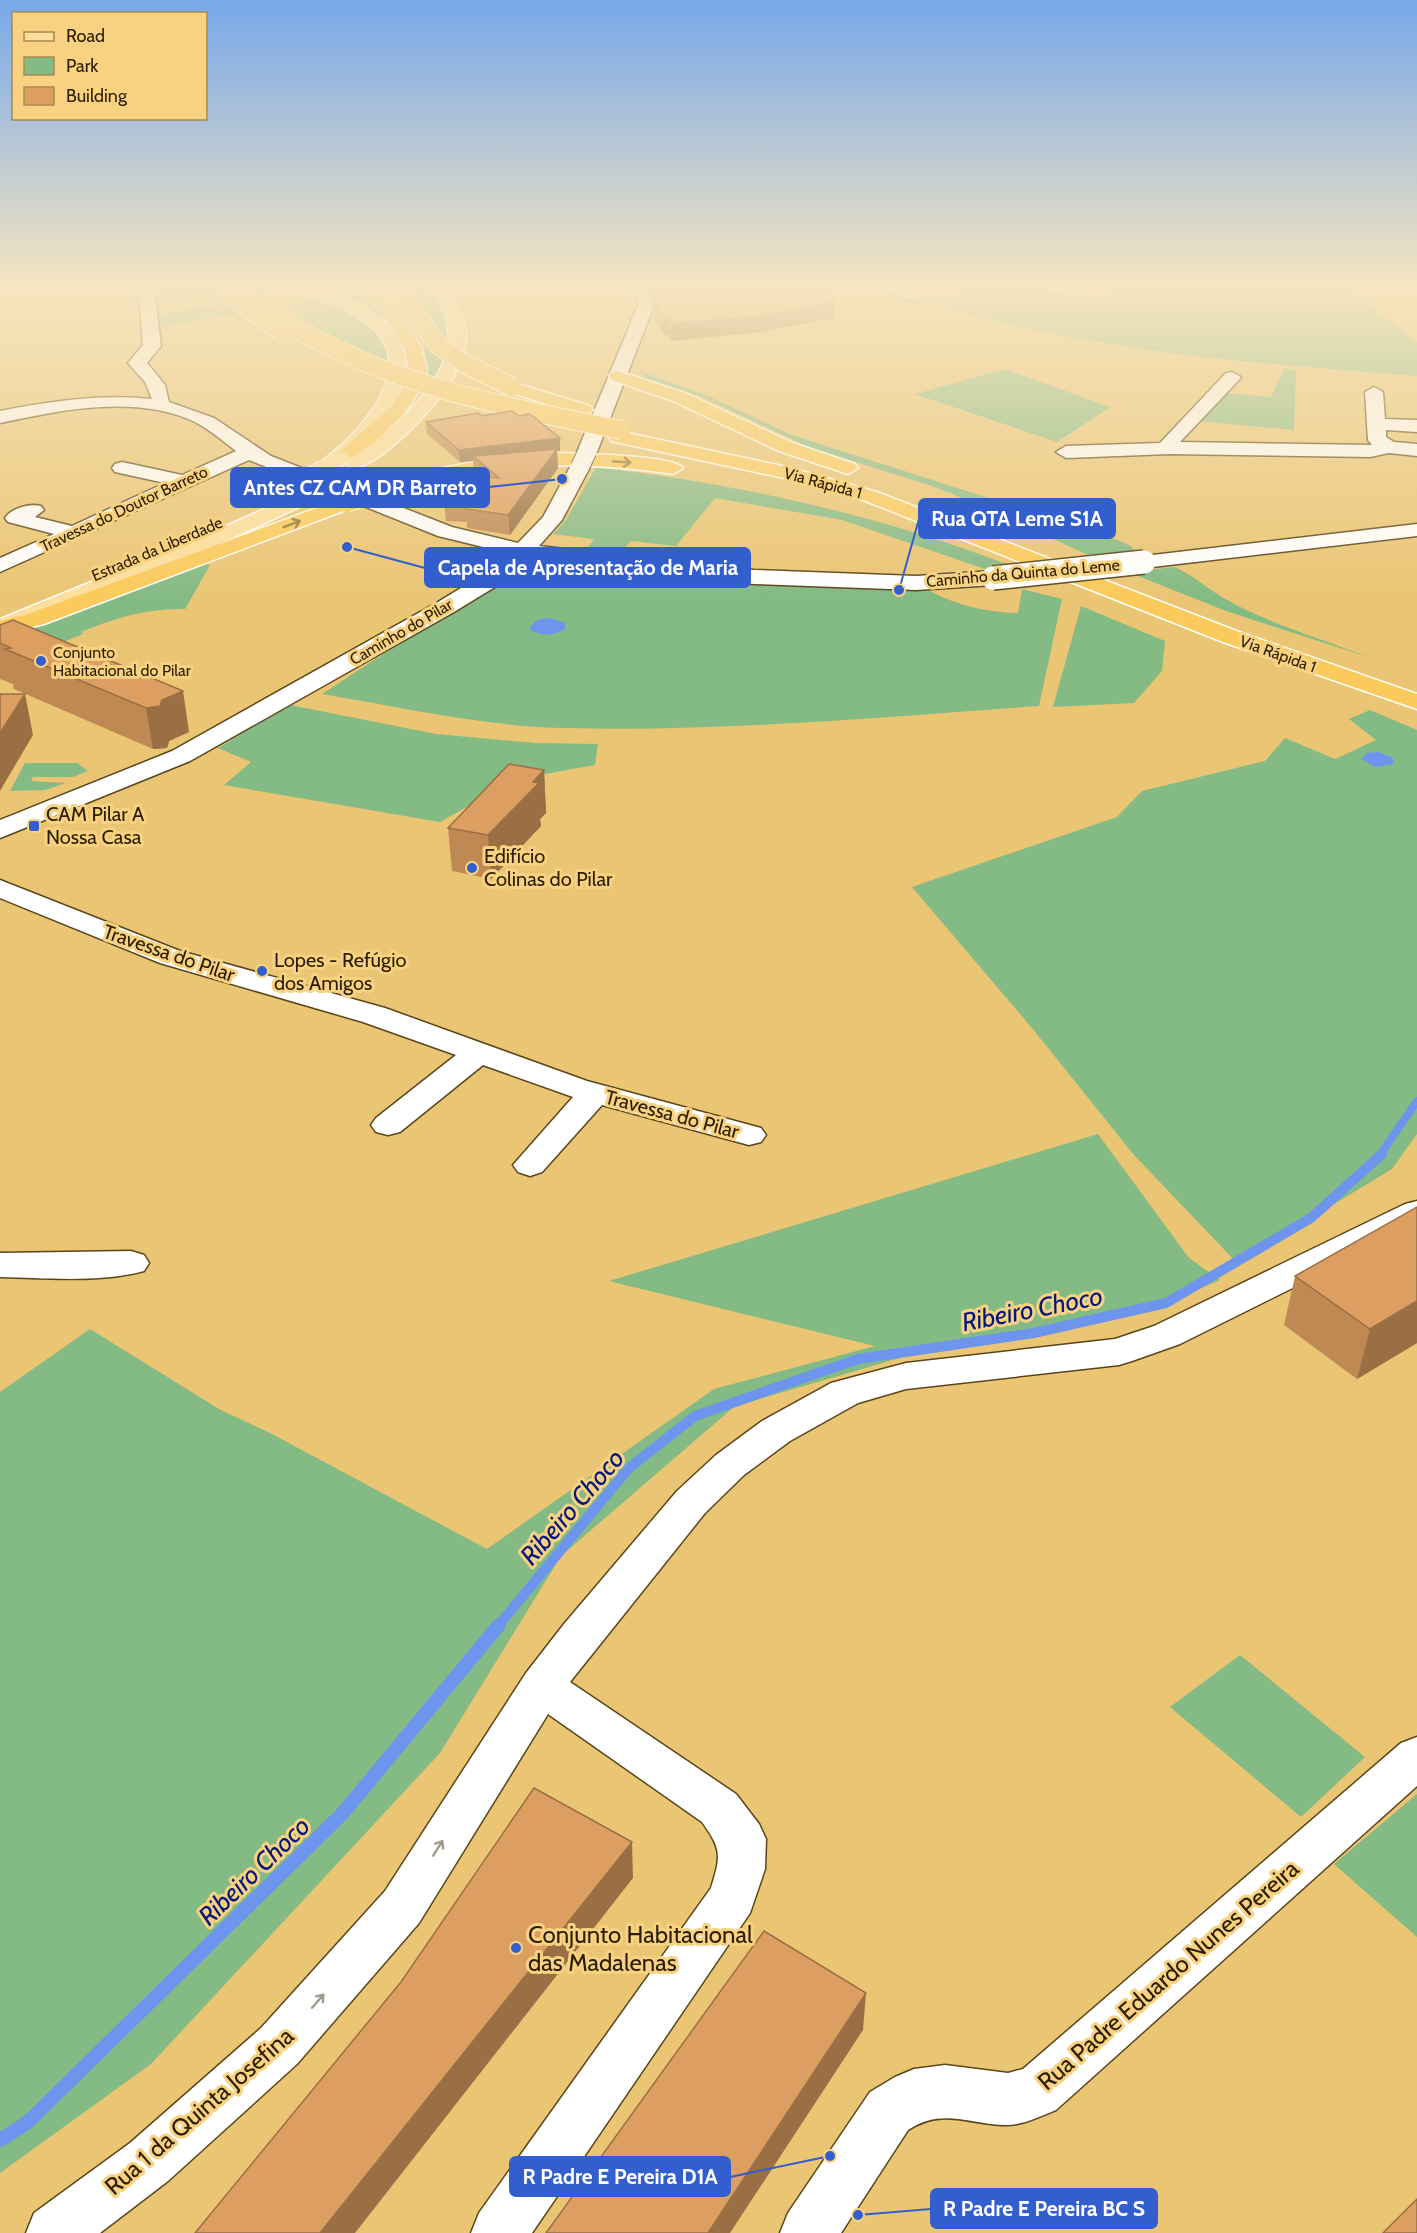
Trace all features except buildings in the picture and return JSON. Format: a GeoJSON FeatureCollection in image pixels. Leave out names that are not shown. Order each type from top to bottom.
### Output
{"type":"FeatureCollection","features":[{"type":"Feature","properties":{"kind":"highway"},"geometry":{"type":"LineString","coordinates":[[350,452],[379,431],[403,407],[409,390]]}},
{"type":"Feature","properties":{"kind":"highway","name":"Via Rápida 1"},"geometry":{"type":"LineString","coordinates":[[412,390],[426,395],[622,429],[823,468],[953,509],[1417,702]]}},
{"type":"Feature","properties":{"kind":"highway"},"geometry":{"type":"LineString","coordinates":[[441,390],[786,465],[979,520]]}},
{"type":"Feature","properties":{"kind":"highway","name":"Via Rápida 1"},"geometry":{"type":"LineString","coordinates":[[522,390],[584,411],[622,429],[836,486],[903,508],[1026,557],[1322,663],[1417,688]]}},
{"type":"Feature","properties":{"kind":"highway"},"geometry":{"type":"LineString","coordinates":[[658,390],[711,411],[786,447],[864,473]]}},
{"type":"Feature","properties":{"kind":"highway"},"geometry":{"type":"LineString","coordinates":[[610,395],[663,392]]}},
{"type":"Feature","properties":{"kind":"highway"},"geometry":{"type":"LineString","coordinates":[[0,628],[36,619],[379,491],[438,472],[511,461],[581,459],[632,463],[724,478],[857,506],[1026,557]]}},
{"type":"Feature","properties":{"kind":"main road","name":"Estrada da Liberdade"},"geometry":{"type":"LineString","coordinates":[[333,472],[378,418],[392,390]]}},
{"type":"Feature","properties":{"kind":"main road","name":"Estrada da Liberdade"},"geometry":{"type":"LineString","coordinates":[[0,628],[256,522],[404,426],[435,390]]}},
{"type":"Feature","properties":{"kind":"main road","name":"Estrada da Liberdade"},"geometry":{"type":"LineString","coordinates":[[0,611],[299,492]]}},
{"type":"Feature","properties":{"kind":"street"},"geometry":{"type":"LineString","coordinates":[[155,390],[156,397]]}},
{"type":"Feature","properties":{"kind":"street","name":"Caminho do Pilar"},"geometry":{"type":"LineString","coordinates":[[0,830],[181,756],[446,607],[500,574],[560,509],[612,390]]}},
{"type":"Feature","properties":{"kind":"street"},"geometry":{"type":"LineString","coordinates":[[1170,448],[1170,441],[1219,390]]}},
{"type":"Feature","properties":{"kind":"street","name":"Caminho da Quinta do Leme"},"geometry":{"type":"LineString","coordinates":[[0,417],[68,405],[134,404],[156,397],[200,418],[249,453],[445,532],[521,550],[754,577],[916,583],[993,578],[1417,530]]}},
{"type":"Feature","properties":{"kind":"street"},"geometry":{"type":"LineString","coordinates":[[1389,447],[1377,440],[1380,406],[1417,426]]}},
{"type":"Feature","properties":{"kind":"street"},"geometry":{"type":"LineString","coordinates":[[1066,452],[1170,448],[1370,451],[1389,447],[1417,450]]}},
{"type":"Feature","properties":{"kind":"street","name":"Travessa do Doutor Barreto"},"geometry":{"type":"LineString","coordinates":[[0,566],[249,453]]}},
{"type":"Feature","properties":{"kind":"street"},"geometry":{"type":"LineString","coordinates":[[122,468],[186,482]]}},
{"type":"Feature","properties":{"kind":"street"},"geometry":{"type":"LineString","coordinates":[[34,510],[15,518],[72,532]]}},
{"type":"Feature","properties":{"kind":"street","name":"Travessa do Pilar"},"geometry":{"type":"LineString","coordinates":[[0,888],[170,957],[374,1016],[595,1094],[749,1135]]}},
{"type":"Feature","properties":{"kind":"street"},"geometry":{"type":"LineString","coordinates":[[388,1125],[479,1053]]}},
{"type":"Feature","properties":{"kind":"street","name":"Travessa do Pilar"},"geometry":{"type":"LineString","coordinates":[[530,1165],[595,1094]]}},
{"type":"Feature","properties":{"kind":"street","name":"Rua 1 da Quinta Josefina"},"geometry":{"type":"LineString","coordinates":[[54,2233],[149,2162],[279,2046],[402,1907],[542,1686],[579,1636],[691,1502],[730,1465],[776,1431],[810,1410],[845,1393],[906,1376],[1119,1352],[1167,1335],[1417,1212]]}},
{"type":"Feature","properties":{"kind":"street"},"geometry":{"type":"LineString","coordinates":[[0,1265],[55,1266],[131,1263]]}},
{"type":"Feature","properties":{"kind":"street"},"geometry":{"type":"LineString","coordinates":[[499,2233],[734,1897],[741,1869],[742,1839],[719,1808],[542,1686]]}},
{"type":"Feature","properties":{"kind":"street","name":"Rua Padre Eduardo Nunes Pereira"},"geometry":{"type":"LineString","coordinates":[[808,2233],[889,2111],[914,2095],[945,2091],[1008,2099],[1037,2092],[1417,1757]]}},
{"type":"Feature","properties":{"kind":"green space"},"geometry":{"type":"Polygon","coordinates":[[[682,390],[692,390],[703,394],[792,435],[1107,536],[1129,545],[1139,554],[1099,560],[935,487],[811,448],[700,396],[682,390]]]}},
{"type":"Feature","properties":{"kind":"green space"},"geometry":{"type":"Polygon","coordinates":[[[929,390],[1064,390],[1110,407],[1057,442],[915,394],[929,390]]]}},
{"type":"Feature","properties":{"kind":"green space"},"geometry":{"type":"Polygon","coordinates":[[[1274,390],[1295,390],[1294,430],[1197,421],[1224,393],[1271,397],[1274,390]]]}},
{"type":"Feature","properties":{"kind":"green space"},"geometry":{"type":"Polygon","coordinates":[[[596,467],[703,482],[808,504],[913,532],[1014,567],[988,570],[842,520],[715,498],[676,546],[631,541],[619,554],[586,550],[594,539],[553,534],[566,520],[596,467]]]}},
{"type":"Feature","properties":{"kind":"green space"},"geometry":{"type":"Polygon","coordinates":[[[532,557],[677,577],[930,591],[951,601],[983,610],[1018,613],[1022,589],[1062,599],[1039,706],[744,726],[625,729],[505,724],[322,694],[532,557]]]}},
{"type":"Feature","properties":{"kind":"green space"},"geometry":{"type":"Polygon","coordinates":[[[206,564],[210,565],[185,609],[158,610],[119,618],[81,632],[83,634],[63,642],[0,641],[206,564]]]}},
{"type":"Feature","properties":{"kind":"green space"},"geometry":{"type":"Polygon","coordinates":[[[1175,567],[1222,597],[1257,615],[1368,657],[1226,611],[1128,572],[1175,567]]]}},
{"type":"Feature","properties":{"kind":"green space"},"geometry":{"type":"Polygon","coordinates":[[[1081,606],[1165,641],[1162,671],[1134,703],[1053,707],[1081,606]]]}},
{"type":"Feature","properties":{"kind":"green space"},"geometry":{"type":"Polygon","coordinates":[[[290,705],[436,734],[536,743],[598,744],[595,765],[516,779],[440,822],[224,785],[251,762],[218,748],[290,705]]]}},
{"type":"Feature","properties":{"kind":"green space"},"geometry":{"type":"Polygon","coordinates":[[[1370,710],[1417,730],[1417,1134],[1392,1169],[1237,1263],[1134,1155],[1032,1028],[912,887],[1117,817],[1142,791],[1265,761],[1285,738],[1335,759],[1376,740],[1349,719],[1370,710]]]}},
{"type":"Feature","properties":{"kind":"green space"},"geometry":{"type":"Polygon","coordinates":[[[25,763],[77,763],[88,771],[73,777],[33,777],[31,781],[66,783],[45,790],[10,791],[25,763]]]}},
{"type":"Feature","properties":{"kind":"green space"},"geometry":{"type":"Polygon","coordinates":[[[1098,1134],[1189,1258],[1220,1280],[1145,1312],[1070,1327],[927,1350],[735,1406],[561,1556],[440,1753],[151,2064],[0,2173],[0,1392],[90,1329],[219,1409],[270,1433],[487,1549],[714,1389],[875,1346],[609,1281],[1098,1134]]]}},
{"type":"Feature","properties":{"kind":"green space"},"geometry":{"type":"Polygon","coordinates":[[[1240,1655],[1365,1757],[1301,1817],[1170,1707],[1240,1655]]]}},
{"type":"Feature","properties":{"kind":"green space"},"geometry":{"type":"Polygon","coordinates":[[[1417,1794],[1417,1937],[1334,1864],[1417,1794]]]}},
{"type":"Feature","properties":{"kind":"water"},"geometry":{"type":"Polygon","coordinates":[[[550,618],[565,623],[565,629],[547,634],[537,633],[529,628],[537,620],[550,618]]]}},
{"type":"Feature","properties":{"kind":"water"},"geometry":{"type":"Polygon","coordinates":[[[1378,752],[1392,757],[1394,764],[1376,767],[1361,759],[1367,753],[1378,752]]]}},
{"type":"Feature","properties":{"kind":"waterway","name":"Ribeiro Choco"},"geometry":{"type":"LineString","coordinates":[[1380,1155],[1417,1101]]}},
{"type":"Feature","properties":{"kind":"waterway","name":"Ribeiro Choco"},"geometry":{"type":"LineString","coordinates":[[498,1626],[628,1469],[695,1416],[858,1359],[1034,1333],[1166,1303],[1311,1218],[1382,1154]]}},
{"type":"Feature","properties":{"kind":"waterway","name":"Ribeiro Choco"},"geometry":{"type":"LineString","coordinates":[[0,2140],[28,2122],[342,1814],[499,1625]]}},
{"type":"Feature","properties":{"kind":"place","name":"Antes CZ CAM DR Barreto"},"geometry":{"type":"Point","coordinates":[562,479]}},
{"type":"Feature","properties":{"kind":"place","name":"Capela de Apresentação de Maria"},"geometry":{"type":"Point","coordinates":[347,547]}},
{"type":"Feature","properties":{"kind":"place","name":"Rua QTA Leme S1A"},"geometry":{"type":"Point","coordinates":[899,590]}},
{"type":"Feature","properties":{"kind":"place","name":"Conjunto Habitacional do Pilar"},"geometry":{"type":"Point","coordinates":[41,661]}},
{"type":"Feature","properties":{"kind":"place","name":"CAM Pilar A Nossa Casa"},"geometry":{"type":"Point","coordinates":[34,826]}},
{"type":"Feature","properties":{"kind":"place","name":"Edifício Colinas do Pilar"},"geometry":{"type":"Point","coordinates":[472,868]}},
{"type":"Feature","properties":{"kind":"place","name":"Lopes - Refúgio dos Amigos"},"geometry":{"type":"Point","coordinates":[262,971]}},
{"type":"Feature","properties":{"kind":"place","name":"Conjunto Habitacional das Madalenas"},"geometry":{"type":"Point","coordinates":[516,1948]}},
{"type":"Feature","properties":{"kind":"place","name":"R Padre E Pereira D1A"},"geometry":{"type":"Point","coordinates":[830,2156]}},
{"type":"Feature","properties":{"kind":"place","name":"R Padre E Pereira BC S"},"geometry":{"type":"Point","coordinates":[858,2215]}}]}
